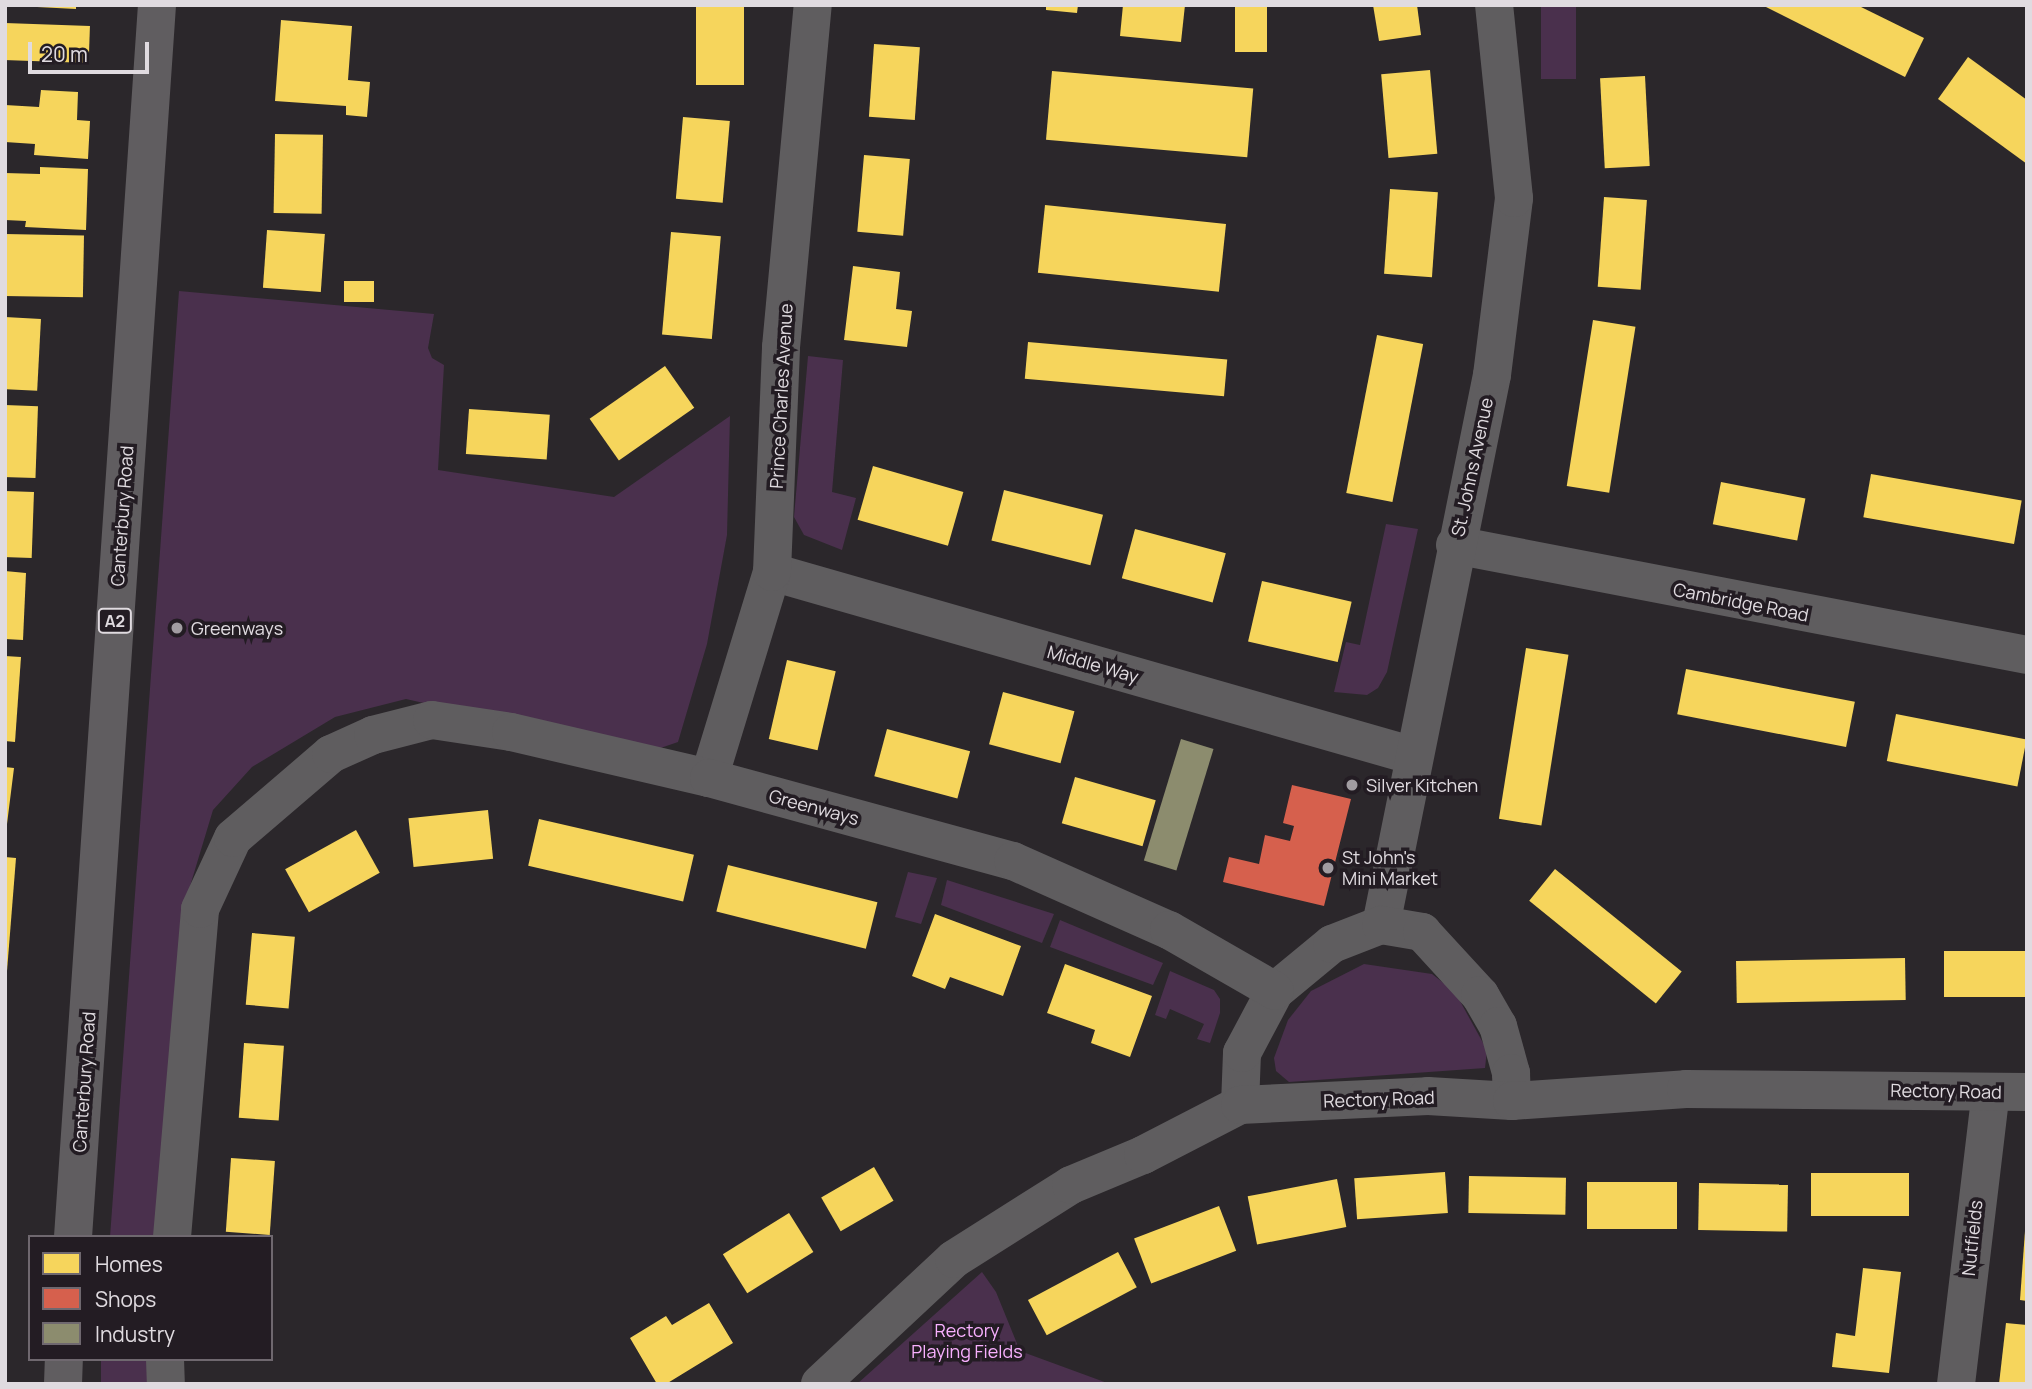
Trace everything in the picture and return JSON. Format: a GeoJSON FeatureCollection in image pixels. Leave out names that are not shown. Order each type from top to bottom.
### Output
{"type":"FeatureCollection","features":[{"type":"Feature","properties":{"kind":"main road","name":"Canterbury Road"},"geometry":{"type":"LineString","coordinates":[[73,1235],[157,5]]}},
{"type":"Feature","properties":{"kind":"main road"},"geometry":{"type":"LineString","coordinates":[[63,1384],[64,1361]]}},
{"type":"Feature","properties":{"kind":"street","name":"Prince Charles Avenue"},"geometry":{"type":"LineString","coordinates":[[709,778],[772,572],[781,347],[813,5]]}},
{"type":"Feature","properties":{"kind":"street","name":"St. Johns Avenue"},"geometry":{"type":"LineString","coordinates":[[1381,925],[1455,545],[1492,375],[1514,198],[1494,5]]}},
{"type":"Feature","properties":{"kind":"street","name":"Cambridge Road"},"geometry":{"type":"LineString","coordinates":[[1455,545],[2027,655]]}},
{"type":"Feature","properties":{"kind":"street","name":"Middle Way"},"geometry":{"type":"LineString","coordinates":[[772,572],[1414,756]]}},
{"type":"Feature","properties":{"kind":"street","name":"Greenways"},"geometry":{"type":"LineString","coordinates":[[172,1235],[200,909],[233,838],[331,754],[373,735],[432,720],[511,732],[709,778],[1013,861],[1169,930],[1275,991]]}},
{"type":"Feature","properties":{"kind":"street"},"geometry":{"type":"LineString","coordinates":[[1240,1105],[1242,1053],[1275,991],[1332,944],[1381,925],[1422,932],[1480,996],[1497,1026],[1511,1073],[1511,1101]]}},
{"type":"Feature","properties":{"kind":"street","name":"Rectory Road"},"geometry":{"type":"LineString","coordinates":[[820,1384],[954,1259],[1071,1185],[1143,1155],[1240,1105],[1428,1096],[1511,1101],[1686,1088],[2009,1092]]}},
{"type":"Feature","properties":{"kind":"street","name":"Nutfields"},"geometry":{"type":"LineString","coordinates":[[1956,1384],[2009,1092]]}},
{"type":"Feature","properties":{"kind":"street"},"geometry":{"type":"LineString","coordinates":[[165,1361],[166,1384]]}},
{"type":"Feature","properties":{"kind":"green space"},"geometry":{"type":"Polygon","coordinates":[[[1541,5],[1576,5],[1576,79],[1541,79],[1541,5]]]}},
{"type":"Feature","properties":{"kind":"green space"},"geometry":{"type":"Polygon","coordinates":[[[179,291],[434,314],[428,348],[432,358],[444,365],[438,470],[614,497],[730,416],[727,535],[707,644],[678,742],[646,753],[406,699],[335,717],[252,767],[213,810],[181,916],[161,1235],[110,1235],[179,291]]]}},
{"type":"Feature","properties":{"kind":"green space"},"geometry":{"type":"Polygon","coordinates":[[[808,356],[843,360],[832,492],[856,498],[842,550],[804,535],[794,517],[808,356]]]}},
{"type":"Feature","properties":{"kind":"green space"},"geometry":{"type":"Polygon","coordinates":[[[1386,524],[1418,529],[1387,672],[1378,688],[1367,695],[1334,692],[1346,642],[1360,645],[1386,524]]]}},
{"type":"Feature","properties":{"kind":"green space"},"geometry":{"type":"Polygon","coordinates":[[[908,872],[937,878],[921,924],[895,917],[908,872]]]}},
{"type":"Feature","properties":{"kind":"green space"},"geometry":{"type":"Polygon","coordinates":[[[947,880],[1054,914],[1042,943],[941,905],[947,880]]]}},
{"type":"Feature","properties":{"kind":"green space"},"geometry":{"type":"Polygon","coordinates":[[[1060,920],[1163,963],[1153,985],[1050,947],[1060,920]]]}},
{"type":"Feature","properties":{"kind":"green space"},"geometry":{"type":"Polygon","coordinates":[[[1364,964],[1432,974],[1455,992],[1487,1050],[1485,1068],[1289,1082],[1276,1071],[1274,1058],[1288,1020],[1311,991],[1364,964]]]}},
{"type":"Feature","properties":{"kind":"green space"},"geometry":{"type":"Polygon","coordinates":[[[1170,971],[1214,990],[1220,999],[1220,1013],[1210,1043],[1197,1039],[1204,1024],[1170,1009],[1166,1019],[1155,1015],[1170,971]]]}},
{"type":"Feature","properties":{"kind":"green space","name":"Rectory Playing Fields"},"geometry":{"type":"Polygon","coordinates":[[[982,1272],[996,1292],[1020,1351],[1110,1384],[857,1384],[982,1272]]]}},
{"type":"Feature","properties":{"kind":"green space"},"geometry":{"type":"Polygon","coordinates":[[[101,1361],[153,1361],[153,1384],[101,1384],[101,1361]]]}},
{"type":"Feature","properties":{"kind":"building: Homes"},"geometry":{"type":"Polygon","coordinates":[[[76,5],[76,9],[37,7],[76,5]]]}},
{"type":"Feature","properties":{"kind":"building: Homes"},"geometry":{"type":"Polygon","coordinates":[[[696,5],[744,5],[744,85],[696,85],[696,5]]]}},
{"type":"Feature","properties":{"kind":"building: Homes"},"geometry":{"type":"Polygon","coordinates":[[[1046,5],[1078,5],[1077,13],[1046,10],[1046,5]]]}},
{"type":"Feature","properties":{"kind":"building: Homes"},"geometry":{"type":"Polygon","coordinates":[[[1123,5],[1185,5],[1181,42],[1120,36],[1123,5]]]}},
{"type":"Feature","properties":{"kind":"building: Homes"},"geometry":{"type":"Polygon","coordinates":[[[1235,5],[1267,5],[1267,52],[1235,52],[1235,5]]]}},
{"type":"Feature","properties":{"kind":"building: Homes"},"geometry":{"type":"Polygon","coordinates":[[[1373,5],[1417,5],[1421,35],[1379,41],[1373,5]]]}},
{"type":"Feature","properties":{"kind":"building: Homes"},"geometry":{"type":"Polygon","coordinates":[[[1762,5],[1857,5],[1924,38],[1905,77],[1762,5]]]}},
{"type":"Feature","properties":{"kind":"building: Homes"},"geometry":{"type":"Polygon","coordinates":[[[281,20],[352,26],[348,80],[370,82],[367,117],[346,115],[346,106],[275,101],[281,20]]]}},
{"type":"Feature","properties":{"kind":"building: Homes"},"geometry":{"type":"Polygon","coordinates":[[[5,23],[90,26],[89,63],[5,60],[5,23]]]}},
{"type":"Feature","properties":{"kind":"building: Homes"},"geometry":{"type":"Polygon","coordinates":[[[874,44],[920,47],[915,120],[869,117],[874,44]]]}},
{"type":"Feature","properties":{"kind":"building: Homes"},"geometry":{"type":"Polygon","coordinates":[[[1968,57],[2027,100],[2027,164],[1938,99],[1968,57]]]}},
{"type":"Feature","properties":{"kind":"building: Homes"},"geometry":{"type":"Polygon","coordinates":[[[1430,70],[1437,154],[1389,158],[1381,74],[1430,70]]]}},
{"type":"Feature","properties":{"kind":"building: Homes"},"geometry":{"type":"Polygon","coordinates":[[[1052,71],[1253,89],[1247,157],[1046,140],[1052,71]]]}},
{"type":"Feature","properties":{"kind":"building: Homes"},"geometry":{"type":"Polygon","coordinates":[[[1645,76],[1650,166],[1605,168],[1600,78],[1645,76]]]}},
{"type":"Feature","properties":{"kind":"building: Homes"},"geometry":{"type":"Polygon","coordinates":[[[41,90],[78,92],[77,120],[90,121],[88,159],[34,155],[35,144],[5,142],[5,105],[39,107],[41,90]]]}},
{"type":"Feature","properties":{"kind":"building: Homes"},"geometry":{"type":"Polygon","coordinates":[[[683,117],[730,121],[723,203],[676,199],[683,117]]]}},
{"type":"Feature","properties":{"kind":"building: Homes"},"geometry":{"type":"Polygon","coordinates":[[[275,134],[323,135],[322,214],[274,213],[275,134]]]}},
{"type":"Feature","properties":{"kind":"building: Homes"},"geometry":{"type":"Polygon","coordinates":[[[864,155],[910,159],[903,236],[857,232],[864,155]]]}},
{"type":"Feature","properties":{"kind":"building: Homes"},"geometry":{"type":"Polygon","coordinates":[[[40,167],[88,169],[86,230],[25,227],[26,221],[5,220],[5,173],[40,174],[40,167]]]}},
{"type":"Feature","properties":{"kind":"building: Homes"},"geometry":{"type":"Polygon","coordinates":[[[1390,189],[1438,192],[1432,277],[1384,274],[1390,189]]]}},
{"type":"Feature","properties":{"kind":"building: Homes"},"geometry":{"type":"Polygon","coordinates":[[[1604,197],[1647,200],[1641,290],[1598,287],[1604,197]]]}},
{"type":"Feature","properties":{"kind":"building: Homes"},"geometry":{"type":"Polygon","coordinates":[[[1045,205],[1226,224],[1219,292],[1038,273],[1045,205]]]}},
{"type":"Feature","properties":{"kind":"building: Homes"},"geometry":{"type":"Polygon","coordinates":[[[267,230],[325,234],[321,292],[263,288],[267,230]]]}},
{"type":"Feature","properties":{"kind":"building: Homes"},"geometry":{"type":"Polygon","coordinates":[[[671,232],[721,236],[712,339],[662,335],[671,232]]]}},
{"type":"Feature","properties":{"kind":"building: Homes"},"geometry":{"type":"Polygon","coordinates":[[[5,234],[84,235],[83,297],[5,296],[5,234]]]}},
{"type":"Feature","properties":{"kind":"building: Homes"},"geometry":{"type":"Polygon","coordinates":[[[853,266],[900,272],[896,309],[912,311],[907,347],[844,340],[853,266]]]}},
{"type":"Feature","properties":{"kind":"building: Homes"},"geometry":{"type":"Polygon","coordinates":[[[344,281],[374,281],[374,302],[344,302],[344,281]]]}},
{"type":"Feature","properties":{"kind":"building: Homes"},"geometry":{"type":"Polygon","coordinates":[[[5,317],[41,319],[37,391],[5,389],[5,317]]]}},
{"type":"Feature","properties":{"kind":"building: Homes"},"geometry":{"type":"Polygon","coordinates":[[[1593,320],[1635,327],[1609,493],[1567,486],[1593,320]]]}},
{"type":"Feature","properties":{"kind":"building: Homes"},"geometry":{"type":"Polygon","coordinates":[[[1377,335],[1423,344],[1392,502],[1346,493],[1377,335]]]}},
{"type":"Feature","properties":{"kind":"building: Homes"},"geometry":{"type":"Polygon","coordinates":[[[1028,342],[1227,359],[1224,396],[1025,379],[1028,342]]]}},
{"type":"Feature","properties":{"kind":"building: Homes"},"geometry":{"type":"Polygon","coordinates":[[[665,366],[694,408],[619,461],[590,419],[665,366]]]}},
{"type":"Feature","properties":{"kind":"building: Homes"},"geometry":{"type":"Polygon","coordinates":[[[5,405],[38,406],[35,478],[5,477],[5,405]]]}},
{"type":"Feature","properties":{"kind":"building: Homes"},"geometry":{"type":"Polygon","coordinates":[[[469,409],[550,415],[547,460],[466,454],[469,409]]]}},
{"type":"Feature","properties":{"kind":"building: Homes"},"geometry":{"type":"Polygon","coordinates":[[[873,466],[963,492],[948,546],[858,520],[873,466]]]}},
{"type":"Feature","properties":{"kind":"building: Homes"},"geometry":{"type":"Polygon","coordinates":[[[1871,474],[2022,501],[2014,544],[1863,517],[1871,474]]]}},
{"type":"Feature","properties":{"kind":"building: Homes"},"geometry":{"type":"Polygon","coordinates":[[[1721,482],[1805,498],[1797,541],[1713,524],[1721,482]]]}},
{"type":"Feature","properties":{"kind":"building: Homes"},"geometry":{"type":"Polygon","coordinates":[[[1004,490],[1103,515],[1090,565],[991,540],[1004,490]]]}},
{"type":"Feature","properties":{"kind":"building: Homes"},"geometry":{"type":"Polygon","coordinates":[[[5,491],[34,492],[32,558],[5,557],[5,491]]]}},
{"type":"Feature","properties":{"kind":"building: Homes"},"geometry":{"type":"Polygon","coordinates":[[[1135,529],[1226,553],[1213,603],[1122,578],[1135,529]]]}},
{"type":"Feature","properties":{"kind":"building: Homes"},"geometry":{"type":"Polygon","coordinates":[[[5,571],[26,573],[23,640],[5,639],[5,571]]]}},
{"type":"Feature","properties":{"kind":"building: Homes"},"geometry":{"type":"Polygon","coordinates":[[[1262,581],[1352,602],[1338,662],[1248,641],[1262,581]]]}},
{"type":"Feature","properties":{"kind":"building: Homes"},"geometry":{"type":"Polygon","coordinates":[[[1526,648],[1568,655],[1541,826],[1499,819],[1526,648]]]}},
{"type":"Feature","properties":{"kind":"building: Homes"},"geometry":{"type":"Polygon","coordinates":[[[5,656],[21,657],[15,742],[5,741],[5,656]]]}},
{"type":"Feature","properties":{"kind":"building: Homes"},"geometry":{"type":"Polygon","coordinates":[[[787,660],[836,671],[817,750],[769,739],[787,660]]]}},
{"type":"Feature","properties":{"kind":"building: Homes"},"geometry":{"type":"Polygon","coordinates":[[[1686,669],[1855,702],[1846,747],[1677,714],[1686,669]]]}},
{"type":"Feature","properties":{"kind":"building: Homes"},"geometry":{"type":"Polygon","coordinates":[[[1003,692],[1074,711],[1061,763],[989,744],[1003,692]]]}},
{"type":"Feature","properties":{"kind":"building: Homes"},"geometry":{"type":"Polygon","coordinates":[[[1896,714],[2027,739],[2017,786],[1887,761],[1896,714]]]}},
{"type":"Feature","properties":{"kind":"building: Homes"},"geometry":{"type":"Polygon","coordinates":[[[887,729],[970,751],[957,799],[874,776],[887,729]]]}},
{"type":"Feature","properties":{"kind":"building: Homes"},"geometry":{"type":"Polygon","coordinates":[[[5,767],[14,768],[7,824],[5,824],[5,767]]]}},
{"type":"Feature","properties":{"kind":"building: Homes"},"geometry":{"type":"Polygon","coordinates":[[[1075,777],[1156,800],[1143,846],[1062,823],[1075,777]]]}},
{"type":"Feature","properties":{"kind":"building: Homes"},"geometry":{"type":"Polygon","coordinates":[[[488,810],[493,859],[414,867],[408,818],[488,810]]]}},
{"type":"Feature","properties":{"kind":"building: Homes"},"geometry":{"type":"Polygon","coordinates":[[[539,819],[694,855],[683,902],[528,866],[539,819]]]}},
{"type":"Feature","properties":{"kind":"building: Homes"},"geometry":{"type":"Polygon","coordinates":[[[356,830],[380,873],[309,912],[285,869],[356,830]]]}},
{"type":"Feature","properties":{"kind":"building: Homes"},"geometry":{"type":"Polygon","coordinates":[[[5,857],[16,858],[7,971],[5,971],[5,857]]]}},
{"type":"Feature","properties":{"kind":"building: Homes"},"geometry":{"type":"Polygon","coordinates":[[[728,865],[877,902],[866,949],[716,912],[728,865]]]}},
{"type":"Feature","properties":{"kind":"building: Homes"},"geometry":{"type":"Polygon","coordinates":[[[1555,869],[1682,972],[1656,1003],[1529,901],[1555,869]]]}},
{"type":"Feature","properties":{"kind":"building: Homes"},"geometry":{"type":"Polygon","coordinates":[[[935,914],[1021,946],[1003,996],[950,977],[945,989],[912,976],[935,914]]]}},
{"type":"Feature","properties":{"kind":"building: Homes"},"geometry":{"type":"Polygon","coordinates":[[[252,933],[295,937],[289,1008],[246,1005],[252,933]]]}},
{"type":"Feature","properties":{"kind":"building: Homes"},"geometry":{"type":"Polygon","coordinates":[[[1944,951],[2027,951],[2027,997],[1944,997],[1944,951]]]}},
{"type":"Feature","properties":{"kind":"building: Homes"},"geometry":{"type":"Polygon","coordinates":[[[1905,958],[1906,1000],[1737,1003],[1736,961],[1905,958]]]}},
{"type":"Feature","properties":{"kind":"building: Homes"},"geometry":{"type":"Polygon","coordinates":[[[1065,964],[1152,996],[1130,1057],[1091,1043],[1095,1030],[1047,1013],[1065,964]]]}},
{"type":"Feature","properties":{"kind":"building: Homes"},"geometry":{"type":"Polygon","coordinates":[[[244,1043],[284,1046],[279,1121],[239,1118],[244,1043]]]}},
{"type":"Feature","properties":{"kind":"building: Homes"},"geometry":{"type":"Polygon","coordinates":[[[231,1158],[275,1161],[270,1235],[226,1232],[231,1158]]]}},
{"type":"Feature","properties":{"kind":"building: Homes"},"geometry":{"type":"Polygon","coordinates":[[[874,1167],[894,1201],[841,1231],[821,1198],[874,1167]]]}},
{"type":"Feature","properties":{"kind":"building: Homes"},"geometry":{"type":"Polygon","coordinates":[[[1445,1172],[1448,1213],[1357,1219],[1354,1178],[1445,1172]]]}},
{"type":"Feature","properties":{"kind":"building: Homes"},"geometry":{"type":"Polygon","coordinates":[[[1811,1173],[1909,1173],[1909,1216],[1811,1216],[1811,1173]]]}},
{"type":"Feature","properties":{"kind":"building: Homes"},"geometry":{"type":"Polygon","coordinates":[[[1469,1176],[1566,1178],[1565,1215],[1468,1213],[1469,1176]]]}},
{"type":"Feature","properties":{"kind":"building: Homes"},"geometry":{"type":"Polygon","coordinates":[[[1337,1179],[1346,1227],[1257,1244],[1248,1196],[1337,1179]]]}},
{"type":"Feature","properties":{"kind":"building: Homes"},"geometry":{"type":"Polygon","coordinates":[[[1587,1182],[1677,1182],[1677,1229],[1587,1229],[1587,1182]]]}},
{"type":"Feature","properties":{"kind":"building: Homes"},"geometry":{"type":"Polygon","coordinates":[[[1699,1183],[1788,1185],[1787,1232],[1698,1230],[1699,1183]]]}},
{"type":"Feature","properties":{"kind":"building: Homes"},"geometry":{"type":"Polygon","coordinates":[[[1219,1206],[1236,1251],[1151,1283],[1134,1239],[1219,1206]]]}},
{"type":"Feature","properties":{"kind":"building: Homes"},"geometry":{"type":"Polygon","coordinates":[[[789,1213],[813,1252],[747,1293],[723,1254],[789,1213]]]}},
{"type":"Feature","properties":{"kind":"building: Homes"},"geometry":{"type":"Polygon","coordinates":[[[2027,1231],[2027,1301],[2020,1300],[2027,1231]]]}},
{"type":"Feature","properties":{"kind":"building: Homes"},"geometry":{"type":"Polygon","coordinates":[[[1118,1252],[1137,1287],[1047,1335],[1028,1300],[1118,1252]]]}},
{"type":"Feature","properties":{"kind":"building: Homes"},"geometry":{"type":"Polygon","coordinates":[[[1863,1268],[1901,1272],[1889,1373],[1832,1367],[1836,1333],[1855,1336],[1863,1268]]]}},
{"type":"Feature","properties":{"kind":"building: Homes"},"geometry":{"type":"Polygon","coordinates":[[[709,1303],[733,1343],[666,1384],[657,1384],[630,1338],[666,1316],[672,1325],[709,1303]]]}},
{"type":"Feature","properties":{"kind":"building: Homes"},"geometry":{"type":"Polygon","coordinates":[[[2006,1323],[2027,1325],[2027,1384],[1999,1384],[2006,1323]]]}},
{"type":"Feature","properties":{"kind":"building: Shops"},"geometry":{"type":"Polygon","coordinates":[[[1292,785],[1351,799],[1324,906],[1223,882],[1229,857],[1259,864],[1265,835],[1290,841],[1294,826],[1283,823],[1292,785]]]}},
{"type":"Feature","properties":{"kind":"building: Industry"},"geometry":{"type":"Polygon","coordinates":[[[1181,739],[1214,749],[1176,870],[1144,860],[1181,739]]]}},
{"type":"Feature","properties":{"kind":"place","name":"Greenways"},"geometry":{"type":"Point","coordinates":[177,628]}},
{"type":"Feature","properties":{"kind":"place","name":"Silver Kitchen"},"geometry":{"type":"Point","coordinates":[1352,785]}},
{"type":"Feature","properties":{"kind":"place","name":"St John's Mini Market"},"geometry":{"type":"Point","coordinates":[1328,868]}}]}
